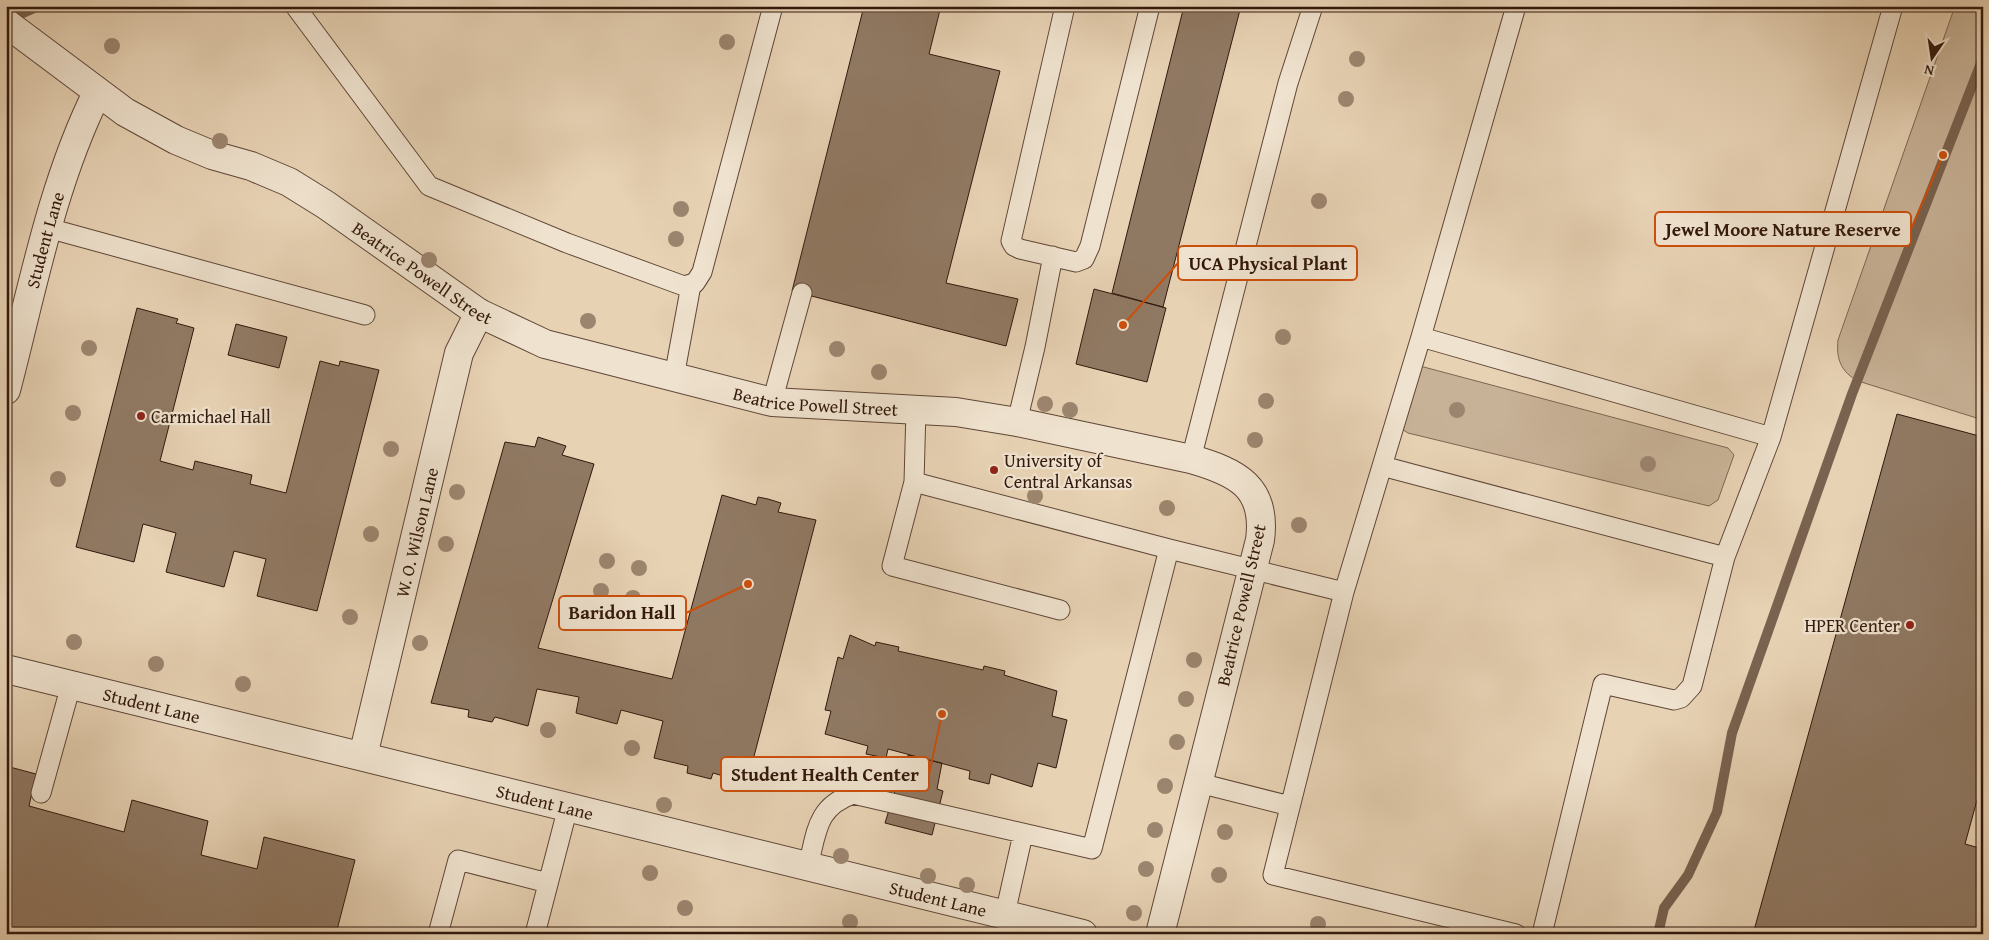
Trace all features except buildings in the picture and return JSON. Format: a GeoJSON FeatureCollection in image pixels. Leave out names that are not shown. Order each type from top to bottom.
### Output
{"type":"FeatureCollection","features":[{"type":"Feature","properties":{"kind":"street","name":"Beatrice Powell Street"},"geometry":{"type":"LineString","coordinates":[[6,23],[97,93],[125,112],[176,140],[212,155],[251,166],[289,182],[357,227],[479,313],[545,344],[772,402],[956,412],[1017,422],[1218,466],[1245,483],[1254,494],[1262,521],[1253,570],[1160,934]]}},
{"type":"Feature","properties":{"kind":"street","name":"Student Lane"},"geometry":{"type":"LineString","coordinates":[[6,390],[57,195],[82,122],[97,93]]}},
{"type":"Feature","properties":{"kind":"street","name":"W. O. Wilson Lane"},"geometry":{"type":"LineString","coordinates":[[362,756],[459,353],[479,313]]}},
{"type":"Feature","properties":{"kind":"street","name":"Student Lane"},"geometry":{"type":"LineString","coordinates":[[6,669],[808,866],[1008,921],[1083,934]]}},
{"type":"Feature","properties":{"kind":"lane"},"geometry":{"type":"LineString","coordinates":[[295,6],[429,186],[677,285],[691,285]]}},
{"type":"Feature","properties":{"kind":"lane"},"geometry":{"type":"LineString","coordinates":[[674,377],[691,285],[699,278],[702,272],[773,6]]}},
{"type":"Feature","properties":{"kind":"lane"},"geometry":{"type":"LineString","coordinates":[[1065,6],[1011,241],[1014,246],[1020,249],[1076,262],[1084,259],[1088,252],[1150,6]]}},
{"type":"Feature","properties":{"kind":"lane"},"geometry":{"type":"LineString","coordinates":[[1191,459],[1288,83],[1312,6]]}},
{"type":"Feature","properties":{"kind":"lane"},"geometry":{"type":"LineString","coordinates":[[1516,6],[1421,337],[1344,592],[1273,875],[1516,934]]}},
{"type":"Feature","properties":{"kind":"lane"},"geometry":{"type":"LineString","coordinates":[[1542,934],[1603,684],[1674,700],[1681,698],[1692,686],[1725,556],[1771,437],[1893,6]]}},
{"type":"Feature","properties":{"kind":"lane"},"geometry":{"type":"LineString","coordinates":[[48,228],[365,315]]}},
{"type":"Feature","properties":{"kind":"lane"},"geometry":{"type":"LineString","coordinates":[[1017,422],[1035,347],[1053,256]]}},
{"type":"Feature","properties":{"kind":"lane"},"geometry":{"type":"LineString","coordinates":[[772,402],[802,293]]}},
{"type":"Feature","properties":{"kind":"lane"},"geometry":{"type":"LineString","coordinates":[[1421,337],[1771,437]]}},
{"type":"Feature","properties":{"kind":"lane"},"geometry":{"type":"LineString","coordinates":[[916,409],[914,482],[892,566],[1060,610]]}},
{"type":"Feature","properties":{"kind":"lane"},"geometry":{"type":"LineString","coordinates":[[1382,466],[1725,556]]}},
{"type":"Feature","properties":{"kind":"lane"},"geometry":{"type":"LineString","coordinates":[[914,482],[1169,549],[1344,592]]}},
{"type":"Feature","properties":{"kind":"lane"},"geometry":{"type":"LineString","coordinates":[[808,866],[819,824],[827,809],[837,799],[853,794],[1092,849],[1169,549]]}},
{"type":"Feature","properties":{"kind":"lane"},"geometry":{"type":"LineString","coordinates":[[41,793],[71,685]]}},
{"type":"Feature","properties":{"kind":"lane"},"geometry":{"type":"LineString","coordinates":[[1199,783],[1290,806]]}},
{"type":"Feature","properties":{"kind":"lane"},"geometry":{"type":"LineString","coordinates":[[535,934],[568,807]]}},
{"type":"Feature","properties":{"kind":"lane"},"geometry":{"type":"LineString","coordinates":[[1008,921],[1023,834]]}},
{"type":"Feature","properties":{"kind":"lane"},"geometry":{"type":"LineString","coordinates":[[438,934],[458,860],[548,883]]}},
{"type":"Feature","properties":{"kind":"shaded area"},"geometry":{"type":"Polygon","coordinates":[[[1955,6],[1983,6],[1983,420],[1858,381],[1844,369],[1838,353],[1838,340],[1955,6]]]}},
{"type":"Feature","properties":{"kind":"shaded area"},"geometry":{"type":"Polygon","coordinates":[[[1420,366],[1728,448],[1734,455],[1718,500],[1709,506],[1408,433],[1402,429],[1420,366]]]}},
{"type":"Feature","properties":{"kind":"waterway"},"geometry":{"type":"LineString","coordinates":[[7,20],[39,6]]}},
{"type":"Feature","properties":{"kind":"waterway"},"geometry":{"type":"LineString","coordinates":[[1658,934],[1664,908],[1688,875],[1717,812],[1732,733],[1852,394],[1983,58]]}},
{"type":"Feature","properties":{"kind":"place","name":"Jewel Moore Nature Reserve"},"geometry":{"type":"Point","coordinates":[1943,155]}},
{"type":"Feature","properties":{"kind":"place","name":"UCA Physical Plant"},"geometry":{"type":"Point","coordinates":[1123,325]}},
{"type":"Feature","properties":{"kind":"place","name":"Carmichael Hall"},"geometry":{"type":"Point","coordinates":[141,416]}},
{"type":"Feature","properties":{"kind":"place","name":"University of Central Arkansas"},"geometry":{"type":"Point","coordinates":[994,470]}},
{"type":"Feature","properties":{"kind":"place","name":"Baridon Hall"},"geometry":{"type":"Point","coordinates":[748,584]}},
{"type":"Feature","properties":{"kind":"place","name":"HPER Center"},"geometry":{"type":"Point","coordinates":[1910,625]}},
{"type":"Feature","properties":{"kind":"place","name":"Student Health Center"},"geometry":{"type":"Point","coordinates":[942,714]}}]}
